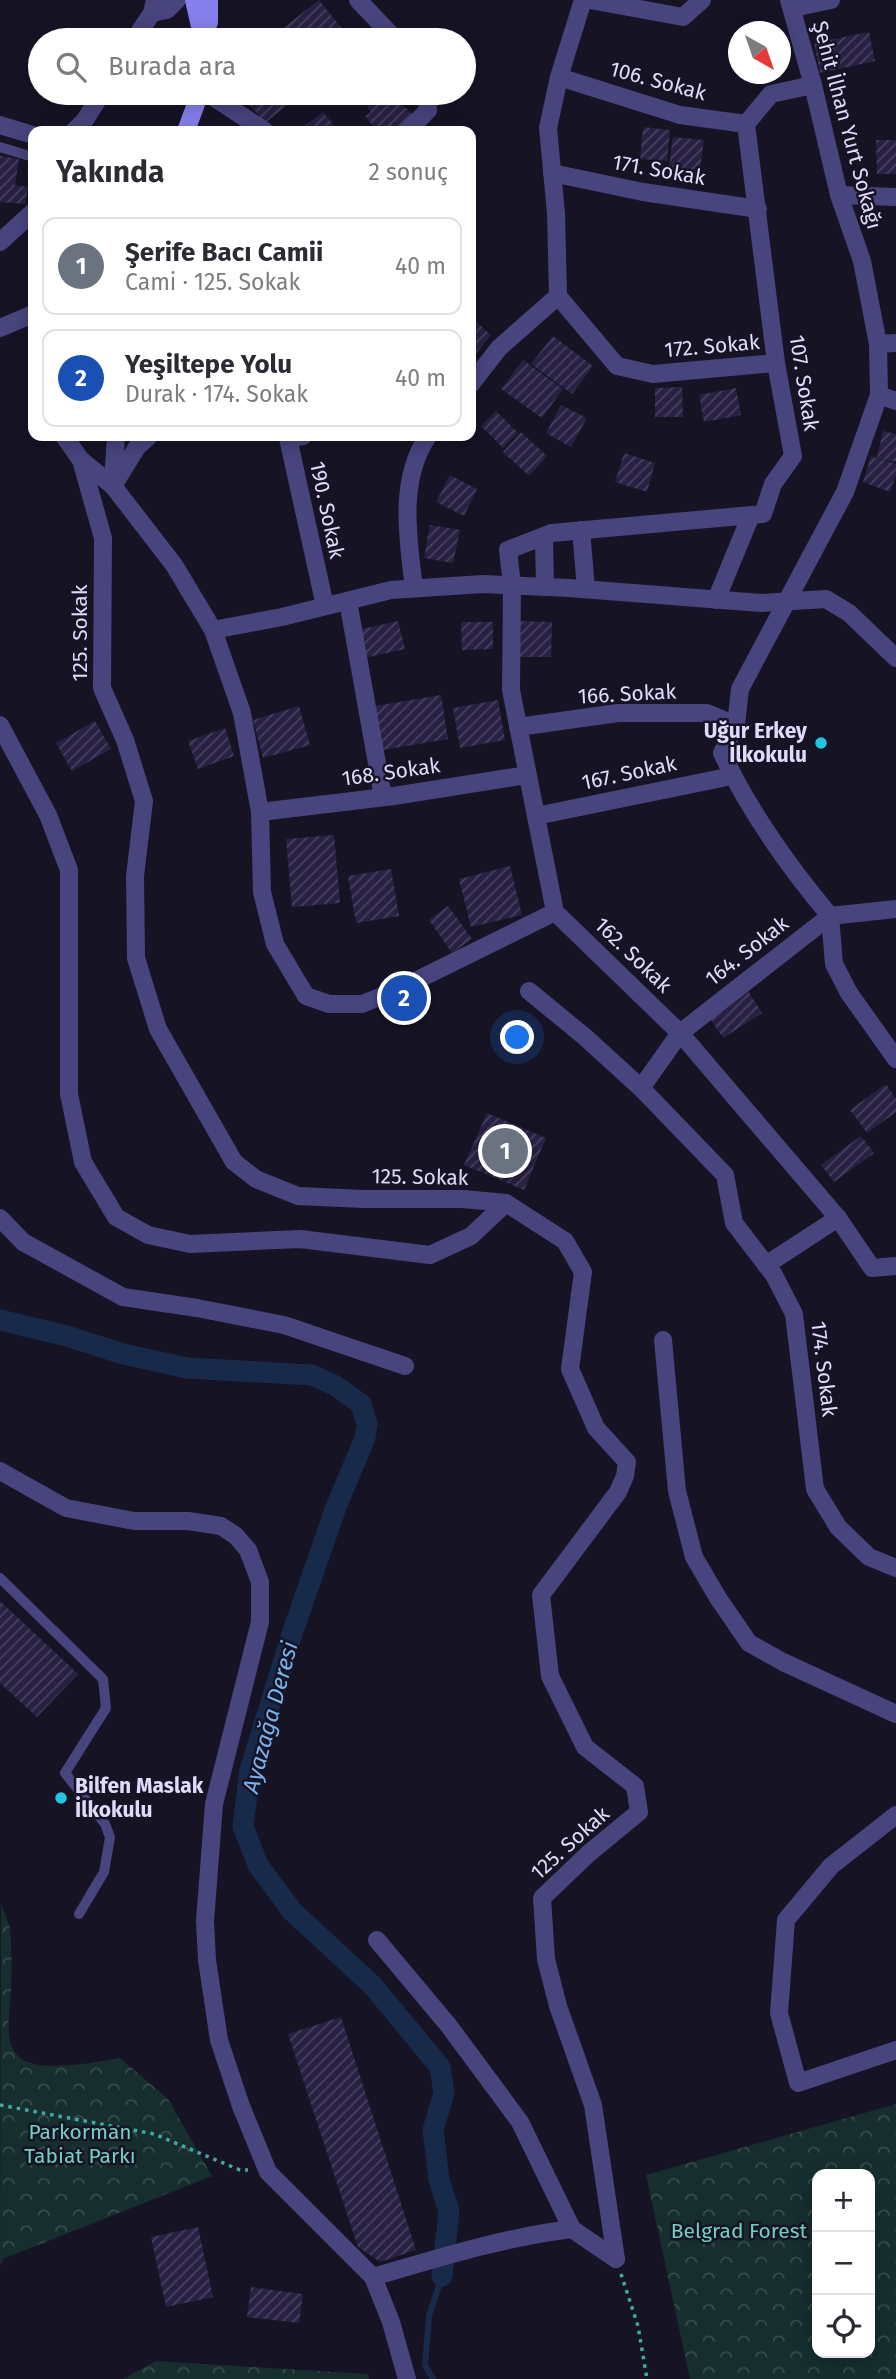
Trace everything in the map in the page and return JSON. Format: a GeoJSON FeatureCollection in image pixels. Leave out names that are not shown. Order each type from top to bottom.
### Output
{"type":"FeatureCollection","features":[{"type":"Feature","properties":{"kind":"street"},"geometry":{"type":"LineString","coordinates":[[139,28],[150,4],[167,10],[177,0]]}},
{"type":"Feature","properties":{"kind":"street"},"geometry":{"type":"LineString","coordinates":[[194,0],[200,28]]}},
{"type":"Feature","properties":{"kind":"street"},"geometry":{"type":"LineString","coordinates":[[207,28],[209,0]]}},
{"type":"Feature","properties":{"kind":"street"},"geometry":{"type":"LineString","coordinates":[[358,0],[385,28]]}},
{"type":"Feature","properties":{"kind":"street"},"geometry":{"type":"LineString","coordinates":[[476,378],[499,348],[558,296],[556,214],[548,128],[559,76],[583,0]]}},
{"type":"Feature","properties":{"kind":"street"},"geometry":{"type":"LineString","coordinates":[[590,0],[683,17],[702,0]]}},
{"type":"Feature","properties":{"kind":"street"},"geometry":{"type":"LineString","coordinates":[[791,4],[831,0]]}},
{"type":"Feature","properties":{"kind":"street","name":"Şehit İlhan Yurt Sokağı"},"geometry":{"type":"LineString","coordinates":[[791,4],[839,195],[887,343],[888,398]]}},
{"type":"Feature","properties":{"kind":"street","name":"106. Sokak"},"geometry":{"type":"LineString","coordinates":[[559,76],[680,115],[746,124]]}},
{"type":"Feature","properties":{"kind":"street"},"geometry":{"type":"LineString","coordinates":[[746,124],[771,94],[813,85]]}},
{"type":"Feature","properties":{"kind":"street"},"geometry":{"type":"LineString","coordinates":[[79,126],[94,105]]}},
{"type":"Feature","properties":{"kind":"street"},"geometry":{"type":"LineString","coordinates":[[188,126],[196,105]]}},
{"type":"Feature","properties":{"kind":"street"},"geometry":{"type":"LineString","coordinates":[[225,105],[257,126]]}},
{"type":"Feature","properties":{"kind":"street"},"geometry":{"type":"LineString","coordinates":[[413,126],[428,110],[427,105]]}},
{"type":"Feature","properties":{"kind":"street","name":"107. Sokak"},"geometry":{"type":"LineString","coordinates":[[746,124],[776,363],[793,456],[773,484],[763,514],[751,515]]}},
{"type":"Feature","properties":{"kind":"street"},"geometry":{"type":"LineString","coordinates":[[0,125],[28,133]]}},
{"type":"Feature","properties":{"kind":"street","name":"171. Sokak"},"geometry":{"type":"LineString","coordinates":[[552,173],[643,192],[758,209]]}},
{"type":"Feature","properties":{"kind":"street"},"geometry":{"type":"LineString","coordinates":[[839,195],[896,197]]}},
{"type":"Feature","properties":{"kind":"street"},"geometry":{"type":"LineString","coordinates":[[0,242],[28,217]]}},
{"type":"Feature","properties":{"kind":"street","name":"172. Sokak"},"geometry":{"type":"LineString","coordinates":[[558,296],[617,366],[653,374],[776,363]]}},
{"type":"Feature","properties":{"kind":"street"},"geometry":{"type":"LineString","coordinates":[[0,328],[28,316]]}},
{"type":"Feature","properties":{"kind":"street"},"geometry":{"type":"LineString","coordinates":[[888,398],[845,492],[740,689],[736,724],[722,753],[732,776],[807,888],[830,916],[834,964],[849,993],[896,1059]]}},
{"type":"Feature","properties":{"kind":"street"},"geometry":{"type":"LineString","coordinates":[[68,441],[81,460],[113,486],[174,565],[213,630],[242,713],[260,812],[262,892],[275,944],[306,996],[329,1004],[362,1004],[555,912],[511,690],[512,585],[508,550],[552,533],[751,515],[716,600]]}},
{"type":"Feature","properties":{"kind":"street"},"geometry":{"type":"LineString","coordinates":[[113,486],[116,441]]}},
{"type":"Feature","properties":{"kind":"street"},"geometry":{"type":"LineString","coordinates":[[113,486],[144,441]]}},
{"type":"Feature","properties":{"kind":"street","name":"190. Sokak"},"geometry":{"type":"LineString","coordinates":[[289,441],[325,606]]}},
{"type":"Feature","properties":{"kind":"street"},"geometry":{"type":"LineString","coordinates":[[414,588],[407,526],[413,469],[426,441]]}},
{"type":"Feature","properties":{"kind":"street","name":"125. Sokak"},"geometry":{"type":"LineString","coordinates":[[81,460],[103,538],[102,688],[124,740],[144,801],[135,876],[136,958],[158,1028],[234,1162],[256,1179],[298,1196],[463,1199],[506,1203],[565,1241],[583,1272],[570,1369],[596,1428],[627,1462],[625,1476],[618,1492],[541,1595],[550,1676],[585,1747],[635,1786],[639,1812],[588,1854],[542,1898],[546,1959],[558,2006],[593,2105],[617,2259]]}},
{"type":"Feature","properties":{"kind":"street"},"geometry":{"type":"LineString","coordinates":[[581,530],[586,589]]}},
{"type":"Feature","properties":{"kind":"street"},"geometry":{"type":"LineString","coordinates":[[544,537],[545,587]]}},
{"type":"Feature","properties":{"kind":"street"},"geometry":{"type":"LineString","coordinates":[[213,630],[391,590],[483,584],[512,585],[761,603],[826,599],[849,613],[896,658]]}},
{"type":"Feature","properties":{"kind":"street"},"geometry":{"type":"LineString","coordinates":[[348,601],[383,797]]}},
{"type":"Feature","properties":{"kind":"street","name":"166. Sokak"},"geometry":{"type":"LineString","coordinates":[[518,727],[618,713],[707,713],[736,724]]}},
{"type":"Feature","properties":{"kind":"street"},"geometry":{"type":"LineString","coordinates":[[0,725],[48,815],[69,870],[69,1094],[83,1162],[117,1217],[148,1235],[190,1244],[300,1239],[430,1255],[471,1236],[506,1203]]}},
{"type":"Feature","properties":{"kind":"street","name":"168. Sokak"},"geometry":{"type":"LineString","coordinates":[[260,812],[527,775]]}},
{"type":"Feature","properties":{"kind":"street","name":"167. Sokak"},"geometry":{"type":"LineString","coordinates":[[536,816],[732,776]]}},
{"type":"Feature","properties":{"kind":"street"},"geometry":{"type":"LineString","coordinates":[[830,916],[896,909]]}},
{"type":"Feature","properties":{"kind":"street","name":"162. Sokak"},"geometry":{"type":"LineString","coordinates":[[555,912],[680,1033],[838,1219],[872,1268],[896,1266]]}},
{"type":"Feature","properties":{"kind":"street","name":"164. Sokak"},"geometry":{"type":"LineString","coordinates":[[641,1088],[680,1033],[830,916]]}},
{"type":"Feature","properties":{"kind":"street","name":"174. Sokak"},"geometry":{"type":"LineString","coordinates":[[529,990],[641,1088],[725,1175],[734,1223],[774,1275],[794,1314],[815,1489],[838,1527],[869,1557],[896,1568]]}},
{"type":"Feature","properties":{"kind":"street"},"geometry":{"type":"LineString","coordinates":[[0,1218],[23,1242],[123,1297],[284,1325],[405,1366]]}},
{"type":"Feature","properties":{"kind":"street"},"geometry":{"type":"LineString","coordinates":[[766,1265],[838,1219]]}},
{"type":"Feature","properties":{"kind":"street"},"geometry":{"type":"LineString","coordinates":[[663,1340],[677,1491],[694,1557],[718,1598],[748,1643],[896,1714]]}},
{"type":"Feature","properties":{"kind":"street"},"geometry":{"type":"LineString","coordinates":[[0,1471],[66,1508],[134,1521],[188,1521],[221,1526],[236,1536],[248,1550],[260,1582],[260,1622],[214,1804],[205,1921],[207,1961],[219,2040],[241,2106],[268,2172],[373,2277],[398,2344],[407,2379]]}},
{"type":"Feature","properties":{"kind":"street"},"geometry":{"type":"LineString","coordinates":[[896,1815],[831,1866],[786,1920],[779,2013],[798,2082],[896,2050]]}},
{"type":"Feature","properties":{"kind":"street"},"geometry":{"type":"LineString","coordinates":[[377,1940],[449,2026],[520,2122],[572,2229],[617,2259]]}},
{"type":"Feature","properties":{"kind":"street"},"geometry":{"type":"LineString","coordinates":[[373,2277],[542,2233],[572,2229]]}},
{"type":"Feature","properties":{"kind":"lane"},"geometry":{"type":"LineString","coordinates":[[0,147],[28,155]]}},
{"type":"Feature","properties":{"kind":"lane"},"geometry":{"type":"LineString","coordinates":[[0,1578],[103,1679],[106,1708],[65,1773],[105,1824],[110,1838],[104,1872],[79,1914]]}},
{"type":"Feature","properties":{"kind":"path"},"geometry":{"type":"LineString","coordinates":[[0,2105],[154,2134],[240,2170],[268,2172]]}},
{"type":"Feature","properties":{"kind":"path"},"geometry":{"type":"LineString","coordinates":[[617,2259],[638,2326],[647,2379]]}},
{"type":"Feature","properties":{"kind":"green space","name":"Parkorman Tabiat Parkı"},"geometry":{"type":"Polygon","coordinates":[[[1,1904],[9,1923],[11,1937],[9,2034],[14,2051],[28,2062],[53,2066],[120,2058],[168,2099],[212,2176],[3,2259],[0,2266],[1,1904]]]}},
{"type":"Feature","properties":{"kind":"green space","name":"Belgrad Forest"},"geometry":{"type":"Polygon","coordinates":[[[896,2104],[896,2379],[690,2379],[646,2175],[896,2104]]]}},
{"type":"Feature","properties":{"kind":"green space"},"geometry":{"type":"Polygon","coordinates":[[[156,2361],[368,2374],[369,2379],[123,2379],[156,2361]]]}},
{"type":"Feature","properties":{"kind":"building"},"geometry":{"type":"Polygon","coordinates":[[[319,0],[341,28],[283,28],[319,0]]]}},
{"type":"Feature","properties":{"kind":"building"},"geometry":{"type":"Polygon","coordinates":[[[869,32],[875,61],[820,73],[814,43],[869,32]]]}},
{"type":"Feature","properties":{"kind":"building"},"geometry":{"type":"Polygon","coordinates":[[[250,105],[288,105],[265,123],[250,105]]]}},
{"type":"Feature","properties":{"kind":"building"},"geometry":{"type":"Polygon","coordinates":[[[402,105],[418,119],[409,126],[373,126],[365,116],[371,112],[367,107],[402,105]]]}},
{"type":"Feature","properties":{"kind":"building"},"geometry":{"type":"Polygon","coordinates":[[[323,112],[335,126],[305,126],[323,112]]]}},
{"type":"Feature","properties":{"kind":"building"},"geometry":{"type":"Polygon","coordinates":[[[643,127],[670,130],[667,161],[640,159],[643,127]]]}},
{"type":"Feature","properties":{"kind":"building"},"geometry":{"type":"Polygon","coordinates":[[[673,137],[704,140],[699,176],[668,173],[673,137]]]}},
{"type":"Feature","properties":{"kind":"building"},"geometry":{"type":"Polygon","coordinates":[[[876,140],[896,140],[896,174],[877,174],[876,140]]]}},
{"type":"Feature","properties":{"kind":"building"},"geometry":{"type":"Polygon","coordinates":[[[0,156],[19,159],[15,185],[28,187],[25,204],[0,202],[0,156]]]}},
{"type":"Feature","properties":{"kind":"building"},"geometry":{"type":"Polygon","coordinates":[[[476,322],[491,335],[476,354],[476,322]]]}},
{"type":"Feature","properties":{"kind":"building"},"geometry":{"type":"Polygon","coordinates":[[[553,336],[593,366],[572,394],[531,364],[553,336]]]}},
{"type":"Feature","properties":{"kind":"building"},"geometry":{"type":"Polygon","coordinates":[[[523,360],[563,389],[542,418],[501,389],[523,360]]]}},
{"type":"Feature","properties":{"kind":"building"},"geometry":{"type":"Polygon","coordinates":[[[682,387],[683,417],[655,417],[655,388],[682,387]]]}},
{"type":"Feature","properties":{"kind":"building"},"geometry":{"type":"Polygon","coordinates":[[[736,388],[741,415],[704,422],[699,395],[736,388]]]}},
{"type":"Feature","properties":{"kind":"building"},"geometry":{"type":"Polygon","coordinates":[[[561,405],[587,418],[571,447],[546,433],[561,405]]]}},
{"type":"Feature","properties":{"kind":"building"},"geometry":{"type":"Polygon","coordinates":[[[496,411],[518,433],[503,448],[481,426],[496,411]]]}},
{"type":"Feature","properties":{"kind":"building"},"geometry":{"type":"Polygon","coordinates":[[[883,431],[896,434],[896,462],[877,458],[883,431]]]}},
{"type":"Feature","properties":{"kind":"building"},"geometry":{"type":"Polygon","coordinates":[[[521,432],[547,456],[529,476],[503,452],[521,432]]]}},
{"type":"Feature","properties":{"kind":"building"},"geometry":{"type":"Polygon","coordinates":[[[624,453],[655,463],[647,492],[615,482],[624,453]]]}},
{"type":"Feature","properties":{"kind":"building"},"geometry":{"type":"Polygon","coordinates":[[[871,456],[896,464],[896,475],[890,492],[863,482],[871,456]]]}},
{"type":"Feature","properties":{"kind":"building"},"geometry":{"type":"Polygon","coordinates":[[[450,475],[477,489],[464,516],[436,502],[450,475]]]}},
{"type":"Feature","properties":{"kind":"building"},"geometry":{"type":"Polygon","coordinates":[[[430,525],[460,530],[453,563],[424,558],[430,525]]]}},
{"type":"Feature","properties":{"kind":"building"},"geometry":{"type":"Polygon","coordinates":[[[398,621],[405,649],[364,658],[358,630],[398,621]]]}},
{"type":"Feature","properties":{"kind":"building"},"geometry":{"type":"Polygon","coordinates":[[[520,621],[552,622],[551,657],[520,657],[520,621]]]}},
{"type":"Feature","properties":{"kind":"building"},"geometry":{"type":"Polygon","coordinates":[[[461,622],[493,622],[493,649],[462,650],[461,622]]]}},
{"type":"Feature","properties":{"kind":"building"},"geometry":{"type":"Polygon","coordinates":[[[441,695],[448,739],[383,750],[375,706],[441,695]]]}},
{"type":"Feature","properties":{"kind":"building"},"geometry":{"type":"Polygon","coordinates":[[[498,700],[505,740],[460,748],[453,708],[498,700]]]}},
{"type":"Feature","properties":{"kind":"building"},"geometry":{"type":"Polygon","coordinates":[[[299,706],[310,745],[263,758],[253,720],[299,706]]]}},
{"type":"Feature","properties":{"kind":"building"},"geometry":{"type":"Polygon","coordinates":[[[95,721],[111,749],[72,771],[56,743],[95,721]]]}},
{"type":"Feature","properties":{"kind":"building"},"geometry":{"type":"Polygon","coordinates":[[[225,728],[234,756],[198,769],[188,741],[225,728]]]}},
{"type":"Feature","properties":{"kind":"building"},"geometry":{"type":"Polygon","coordinates":[[[334,835],[340,903],[292,907],[286,839],[334,835]]]}},
{"type":"Feature","properties":{"kind":"building"},"geometry":{"type":"Polygon","coordinates":[[[510,866],[522,915],[471,927],[459,879],[510,866]]]}},
{"type":"Feature","properties":{"kind":"building"},"geometry":{"type":"Polygon","coordinates":[[[391,869],[399,916],[356,923],[348,876],[391,869]]]}},
{"type":"Feature","properties":{"kind":"building"},"geometry":{"type":"Polygon","coordinates":[[[448,906],[472,939],[452,953],[429,920],[448,906]]]}},
{"type":"Feature","properties":{"kind":"building"},"geometry":{"type":"Polygon","coordinates":[[[748,991],[762,1013],[723,1038],[709,1017],[748,991]]]}},
{"type":"Feature","properties":{"kind":"building"},"geometry":{"type":"Polygon","coordinates":[[[886,1084],[896,1099],[896,1112],[867,1133],[850,1110],[886,1084]]]}},
{"type":"Feature","properties":{"kind":"building"},"geometry":{"type":"Polygon","coordinates":[[[487,1113],[546,1138],[524,1190],[464,1165],[487,1113]]]}},
{"type":"Feature","properties":{"kind":"building"},"geometry":{"type":"Polygon","coordinates":[[[861,1136],[874,1153],[834,1182],[821,1165],[861,1136]]]}},
{"type":"Feature","properties":{"kind":"building"},"geometry":{"type":"Polygon","coordinates":[[[0,1601],[78,1674],[37,1717],[0,1683],[0,1601]]]}},
{"type":"Feature","properties":{"kind":"building"},"geometry":{"type":"Polygon","coordinates":[[[341,2017],[416,2250],[380,2262],[358,2247],[288,2034],[341,2017]]]}},
{"type":"Feature","properties":{"kind":"building"},"geometry":{"type":"Polygon","coordinates":[[[198,2227],[213,2297],[166,2307],[151,2237],[198,2227]]]}},
{"type":"Feature","properties":{"kind":"building"},"geometry":{"type":"Polygon","coordinates":[[[251,2287],[303,2294],[299,2323],[247,2317],[251,2287]]]}},
{"type":"Feature","properties":{"kind":"waterway","name":"Ayazağa Deresi"},"geometry":{"type":"LineString","coordinates":[[0,1320],[67,1336],[123,1354],[187,1368],[312,1375],[336,1386],[361,1404],[367,1424],[365,1438],[336,1507],[292,1634],[250,1770],[243,1827],[258,1865],[292,1911],[373,1986],[440,2067],[444,2093],[433,2130],[439,2180],[449,2211],[442,2276]]}},
{"type":"Feature","properties":{"kind":"waterway","name":"Ayazağa Deresi"},"geometry":{"type":"LineString","coordinates":[[433,2379],[425,2365],[429,2316],[442,2276]]}},
{"type":"Feature","properties":{"kind":"place","name":"Uğur Erkey İlkokulu"},"geometry":{"type":"Point","coordinates":[821,743]}},
{"type":"Feature","properties":{"kind":"place","name":"Yeşiltepe Yolu"},"geometry":{"type":"Point","coordinates":[404,998]}},
{"type":"Feature","properties":{"kind":"place","name":"Şerife Bacı Camii"},"geometry":{"type":"Point","coordinates":[505,1151]}},
{"type":"Feature","properties":{"kind":"place","name":"Bilfen Maslak İlkokulu"},"geometry":{"type":"Point","coordinates":[61,1798]}}]}
